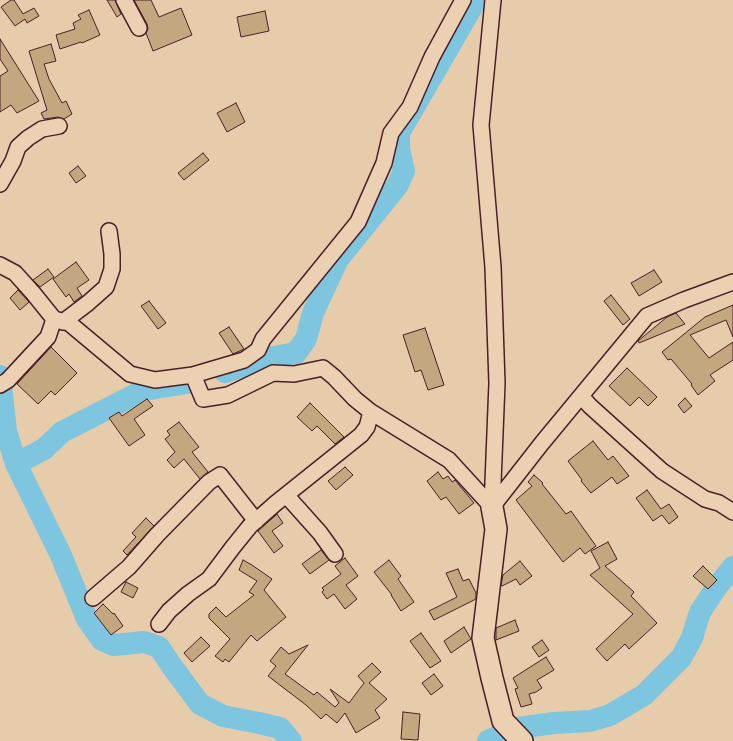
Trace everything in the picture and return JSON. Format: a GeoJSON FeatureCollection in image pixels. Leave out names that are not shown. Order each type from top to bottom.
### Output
{"type":"FeatureCollection","features":[{"type":"Feature","properties":{"kind":"street"},"geometry":{"type":"LineString","coordinates":[[124,0],[139,28]]}},
{"type":"Feature","properties":{"kind":"street"},"geometry":{"type":"LineString","coordinates":[[0,265],[15,273],[58,320],[69,323],[130,374],[155,380],[193,375],[244,360],[258,350],[263,339],[358,222],[384,163],[391,133],[410,107],[432,57],[463,0]]}},
{"type":"Feature","properties":{"kind":"street"},"geometry":{"type":"LineString","coordinates":[[493,0],[481,125],[493,267],[497,382],[492,507],[496,529],[483,638],[503,721],[521,740]]}},
{"type":"Feature","properties":{"kind":"street"},"geometry":{"type":"LineString","coordinates":[[0,184],[13,161],[18,147],[42,129],[59,126]]}},
{"type":"Feature","properties":{"kind":"street"},"geometry":{"type":"LineString","coordinates":[[4,382],[48,337],[58,320],[88,303],[106,287],[112,268],[109,231]]}},
{"type":"Feature","properties":{"kind":"street"},"geometry":{"type":"LineString","coordinates":[[492,507],[647,316],[684,300],[733,282]]}},
{"type":"Feature","properties":{"kind":"street"},"geometry":{"type":"LineString","coordinates":[[193,375],[203,400],[228,395],[273,373],[294,374],[323,368],[355,399],[372,412],[449,460],[492,507]]}},
{"type":"Feature","properties":{"kind":"street"},"geometry":{"type":"LineString","coordinates":[[581,396],[590,406],[662,471],[705,499],[719,503],[733,512]]}},
{"type":"Feature","properties":{"kind":"street"},"geometry":{"type":"LineString","coordinates":[[158,624],[169,611],[188,594],[210,579],[233,547],[256,520],[361,435],[367,427],[372,412]]}},
{"type":"Feature","properties":{"kind":"street"},"geometry":{"type":"LineString","coordinates":[[93,598],[129,567],[157,535],[209,482],[220,475],[256,520]]}},
{"type":"Feature","properties":{"kind":"street"},"geometry":{"type":"LineString","coordinates":[[286,495],[320,533],[335,554]]}},
{"type":"Feature","properties":{"kind":"building"},"geometry":{"type":"Polygon","coordinates":[[[11,0],[14,0],[23,14],[34,8],[39,16],[27,23],[25,19],[15,26],[1,7],[11,0]]]}},
{"type":"Feature","properties":{"kind":"building"},"geometry":{"type":"Polygon","coordinates":[[[107,0],[115,0],[121,14],[117,17],[107,0]]]}},
{"type":"Feature","properties":{"kind":"building"},"geometry":{"type":"Polygon","coordinates":[[[134,0],[151,0],[159,17],[181,8],[192,35],[153,51],[146,33],[148,29],[147,24],[134,0]]]}},
{"type":"Feature","properties":{"kind":"building"},"geometry":{"type":"Polygon","coordinates":[[[89,10],[100,35],[82,43],[81,42],[60,49],[56,35],[75,29],[73,23],[81,19],[78,15],[89,10]]]}},
{"type":"Feature","properties":{"kind":"building"},"geometry":{"type":"Polygon","coordinates":[[[265,11],[269,31],[241,37],[237,17],[265,11]]]}},
{"type":"Feature","properties":{"kind":"building"},"geometry":{"type":"Polygon","coordinates":[[[0,39],[39,101],[17,113],[11,105],[0,112],[0,76],[8,71],[0,59],[0,39]]]}},
{"type":"Feature","properties":{"kind":"building"},"geometry":{"type":"Polygon","coordinates":[[[51,44],[56,61],[44,64],[49,79],[62,103],[66,101],[72,114],[64,119],[58,117],[44,119],[41,113],[47,110],[29,51],[51,44]]]}},
{"type":"Feature","properties":{"kind":"building"},"geometry":{"type":"Polygon","coordinates":[[[236,103],[245,122],[227,132],[217,113],[236,103]]]}},
{"type":"Feature","properties":{"kind":"building"},"geometry":{"type":"Polygon","coordinates":[[[203,153],[209,160],[184,180],[178,173],[203,153]]]}},
{"type":"Feature","properties":{"kind":"building"},"geometry":{"type":"Polygon","coordinates":[[[78,166],[86,176],[76,183],[69,173],[78,166]]]}},
{"type":"Feature","properties":{"kind":"building"},"geometry":{"type":"Polygon","coordinates":[[[76,262],[89,280],[77,288],[82,296],[74,302],[69,294],[66,297],[53,279],[76,262]]]}},
{"type":"Feature","properties":{"kind":"building"},"geometry":{"type":"Polygon","coordinates":[[[48,269],[54,277],[40,287],[33,280],[48,269]]]}},
{"type":"Feature","properties":{"kind":"building"},"geometry":{"type":"Polygon","coordinates":[[[654,270],[662,282],[639,296],[631,283],[654,270]]]}},
{"type":"Feature","properties":{"kind":"building"},"geometry":{"type":"Polygon","coordinates":[[[18,290],[29,302],[20,310],[10,298],[18,290]]]}},
{"type":"Feature","properties":{"kind":"building"},"geometry":{"type":"Polygon","coordinates":[[[611,295],[630,319],[623,325],[604,301],[611,295]]]}},
{"type":"Feature","properties":{"kind":"building"},"geometry":{"type":"Polygon","coordinates":[[[149,301],[166,323],[158,329],[141,306],[149,301]]]}},
{"type":"Feature","properties":{"kind":"building"},"geometry":{"type":"Polygon","coordinates":[[[733,305],[733,337],[726,320],[690,335],[709,358],[733,342],[733,360],[710,375],[715,381],[698,395],[691,385],[692,384],[671,359],[668,360],[662,352],[705,317],[733,305]]]}},
{"type":"Feature","properties":{"kind":"building"},"geometry":{"type":"Polygon","coordinates":[[[676,313],[685,324],[639,343],[638,341],[667,317],[676,313]]]}},
{"type":"Feature","properties":{"kind":"building"},"geometry":{"type":"Polygon","coordinates":[[[229,327],[244,349],[233,354],[219,333],[229,327]]]}},
{"type":"Feature","properties":{"kind":"building"},"geometry":{"type":"Polygon","coordinates":[[[425,328],[444,385],[428,390],[421,370],[415,372],[403,335],[425,328]]]}},
{"type":"Feature","properties":{"kind":"building"},"geometry":{"type":"Polygon","coordinates":[[[51,347],[77,373],[55,395],[51,391],[38,404],[17,384],[51,347]]]}},
{"type":"Feature","properties":{"kind":"building"},"geometry":{"type":"Polygon","coordinates":[[[627,368],[657,397],[648,406],[639,397],[630,406],[609,386],[627,368]]]}},
{"type":"Feature","properties":{"kind":"building"},"geometry":{"type":"Polygon","coordinates":[[[685,398],[692,406],[684,413],[678,405],[685,398]]]}},
{"type":"Feature","properties":{"kind":"building"},"geometry":{"type":"Polygon","coordinates":[[[147,399],[153,406],[134,419],[145,435],[129,446],[109,418],[119,412],[122,416],[147,399]]]}},
{"type":"Feature","properties":{"kind":"building"},"geometry":{"type":"Polygon","coordinates":[[[310,403],[344,437],[335,444],[317,426],[312,431],[297,417],[310,403]]]}},
{"type":"Feature","properties":{"kind":"building"},"geometry":{"type":"Polygon","coordinates":[[[179,422],[199,447],[192,452],[208,472],[200,479],[184,459],[174,468],[167,460],[175,452],[165,439],[170,435],[167,431],[179,422]]]}},
{"type":"Feature","properties":{"kind":"building"},"geometry":{"type":"Polygon","coordinates":[[[593,441],[608,460],[613,456],[629,476],[617,484],[612,477],[591,493],[568,461],[593,441]]]}},
{"type":"Feature","properties":{"kind":"building"},"geometry":{"type":"Polygon","coordinates":[[[345,467],[353,475],[336,490],[328,481],[345,467]]]}},
{"type":"Feature","properties":{"kind":"building"},"geometry":{"type":"Polygon","coordinates":[[[438,472],[443,479],[448,476],[452,482],[455,480],[474,503],[459,514],[446,497],[441,500],[427,481],[438,472]]]}},
{"type":"Feature","properties":{"kind":"building"},"geometry":{"type":"Polygon","coordinates":[[[534,475],[543,483],[542,484],[566,514],[571,511],[596,546],[585,554],[580,548],[563,562],[516,500],[532,486],[528,482],[534,475]]]}},
{"type":"Feature","properties":{"kind":"building"},"geometry":{"type":"Polygon","coordinates":[[[647,490],[661,509],[669,504],[678,517],[669,524],[662,515],[653,521],[636,498],[647,490]]]}},
{"type":"Feature","properties":{"kind":"building"},"geometry":{"type":"Polygon","coordinates":[[[277,514],[283,523],[272,531],[283,546],[274,553],[258,531],[277,514]]]}},
{"type":"Feature","properties":{"kind":"building"},"geometry":{"type":"Polygon","coordinates":[[[146,518],[154,526],[127,555],[123,551],[136,537],[132,533],[146,518]]]}},
{"type":"Feature","properties":{"kind":"building"},"geometry":{"type":"Polygon","coordinates":[[[608,542],[617,559],[605,566],[634,592],[631,596],[657,623],[629,649],[625,644],[607,661],[596,649],[633,614],[590,575],[600,568],[591,551],[608,542]]]}},
{"type":"Feature","properties":{"kind":"building"},"geometry":{"type":"Polygon","coordinates":[[[321,550],[329,560],[310,574],[302,564],[321,550]]]}},
{"type":"Feature","properties":{"kind":"building"},"geometry":{"type":"Polygon","coordinates":[[[345,558],[358,576],[346,585],[357,599],[345,609],[334,594],[327,599],[322,592],[324,590],[322,588],[341,574],[335,566],[345,558]]]}},
{"type":"Feature","properties":{"kind":"building"},"geometry":{"type":"Polygon","coordinates":[[[243,560],[272,579],[264,590],[286,617],[257,641],[251,635],[229,662],[225,659],[223,662],[215,656],[230,639],[209,618],[209,614],[216,607],[226,617],[254,595],[249,592],[257,581],[239,570],[243,560]]]}},
{"type":"Feature","properties":{"kind":"building"},"geometry":{"type":"Polygon","coordinates":[[[389,560],[401,576],[398,579],[414,602],[401,611],[392,595],[374,572],[389,560]]]}},
{"type":"Feature","properties":{"kind":"building"},"geometry":{"type":"Polygon","coordinates":[[[520,561],[532,576],[520,585],[516,579],[502,586],[503,575],[520,561]]]}},
{"type":"Feature","properties":{"kind":"building"},"geometry":{"type":"Polygon","coordinates":[[[703,566],[717,580],[708,589],[693,576],[703,566]]]}},
{"type":"Feature","properties":{"kind":"building"},"geometry":{"type":"Polygon","coordinates":[[[458,569],[463,581],[469,579],[476,593],[476,599],[434,620],[429,611],[457,597],[446,573],[458,569]]]}},
{"type":"Feature","properties":{"kind":"building"},"geometry":{"type":"Polygon","coordinates":[[[126,582],[138,588],[133,598],[121,592],[126,582]]]}},
{"type":"Feature","properties":{"kind":"building"},"geometry":{"type":"Polygon","coordinates":[[[103,604],[113,614],[114,613],[123,626],[111,635],[94,613],[103,604]]]}},
{"type":"Feature","properties":{"kind":"building"},"geometry":{"type":"Polygon","coordinates":[[[515,620],[519,631],[496,640],[496,628],[515,620]]]}},
{"type":"Feature","properties":{"kind":"building"},"geometry":{"type":"Polygon","coordinates":[[[464,627],[471,639],[451,653],[444,641],[464,627]]]}},
{"type":"Feature","properties":{"kind":"building"},"geometry":{"type":"Polygon","coordinates":[[[421,633],[441,661],[430,668],[410,641],[421,633]]]}},
{"type":"Feature","properties":{"kind":"building"},"geometry":{"type":"Polygon","coordinates":[[[201,637],[210,646],[192,662],[184,653],[201,637]]]}},
{"type":"Feature","properties":{"kind":"building"},"geometry":{"type":"Polygon","coordinates":[[[542,640],[549,650],[539,657],[532,647],[542,640]]]}},
{"type":"Feature","properties":{"kind":"building"},"geometry":{"type":"Polygon","coordinates":[[[308,645],[285,674],[314,695],[317,692],[335,707],[339,703],[330,689],[349,703],[364,683],[358,676],[372,663],[381,672],[369,683],[387,699],[375,710],[380,718],[356,733],[345,713],[337,723],[326,714],[321,719],[306,705],[268,676],[276,666],[270,661],[281,647],[289,654],[308,645]]]}},
{"type":"Feature","properties":{"kind":"building"},"geometry":{"type":"Polygon","coordinates":[[[546,657],[554,670],[537,680],[542,688],[529,694],[532,704],[521,707],[515,689],[518,688],[513,678],[546,657]]]}},
{"type":"Feature","properties":{"kind":"building"},"geometry":{"type":"Polygon","coordinates":[[[434,674],[443,686],[431,695],[422,683],[434,674]]]}},
{"type":"Feature","properties":{"kind":"building"},"geometry":{"type":"Polygon","coordinates":[[[403,712],[420,714],[418,740],[401,739],[403,712]]]}},
{"type":"Feature","properties":{"kind":"waterway"},"geometry":{"type":"LineString","coordinates":[[225,372],[273,357],[296,353],[306,339],[313,313],[338,259],[397,186],[404,171],[399,149],[399,133],[476,0]]}},
{"type":"Feature","properties":{"kind":"waterway"},"geometry":{"type":"LineString","coordinates":[[0,376],[6,431],[16,464],[60,553],[87,619],[102,640],[114,645],[144,642],[159,647],[200,704],[223,716],[280,728],[291,741]]}},
{"type":"Feature","properties":{"kind":"waterway"},"geometry":{"type":"LineString","coordinates":[[16,464],[44,449],[62,432],[144,390],[187,383]]}},
{"type":"Feature","properties":{"kind":"waterway"},"geometry":{"type":"LineString","coordinates":[[488,741],[518,728],[554,723],[590,721],[610,715],[644,695],[681,658],[692,638],[700,612],[718,585],[733,567]]}}]}
